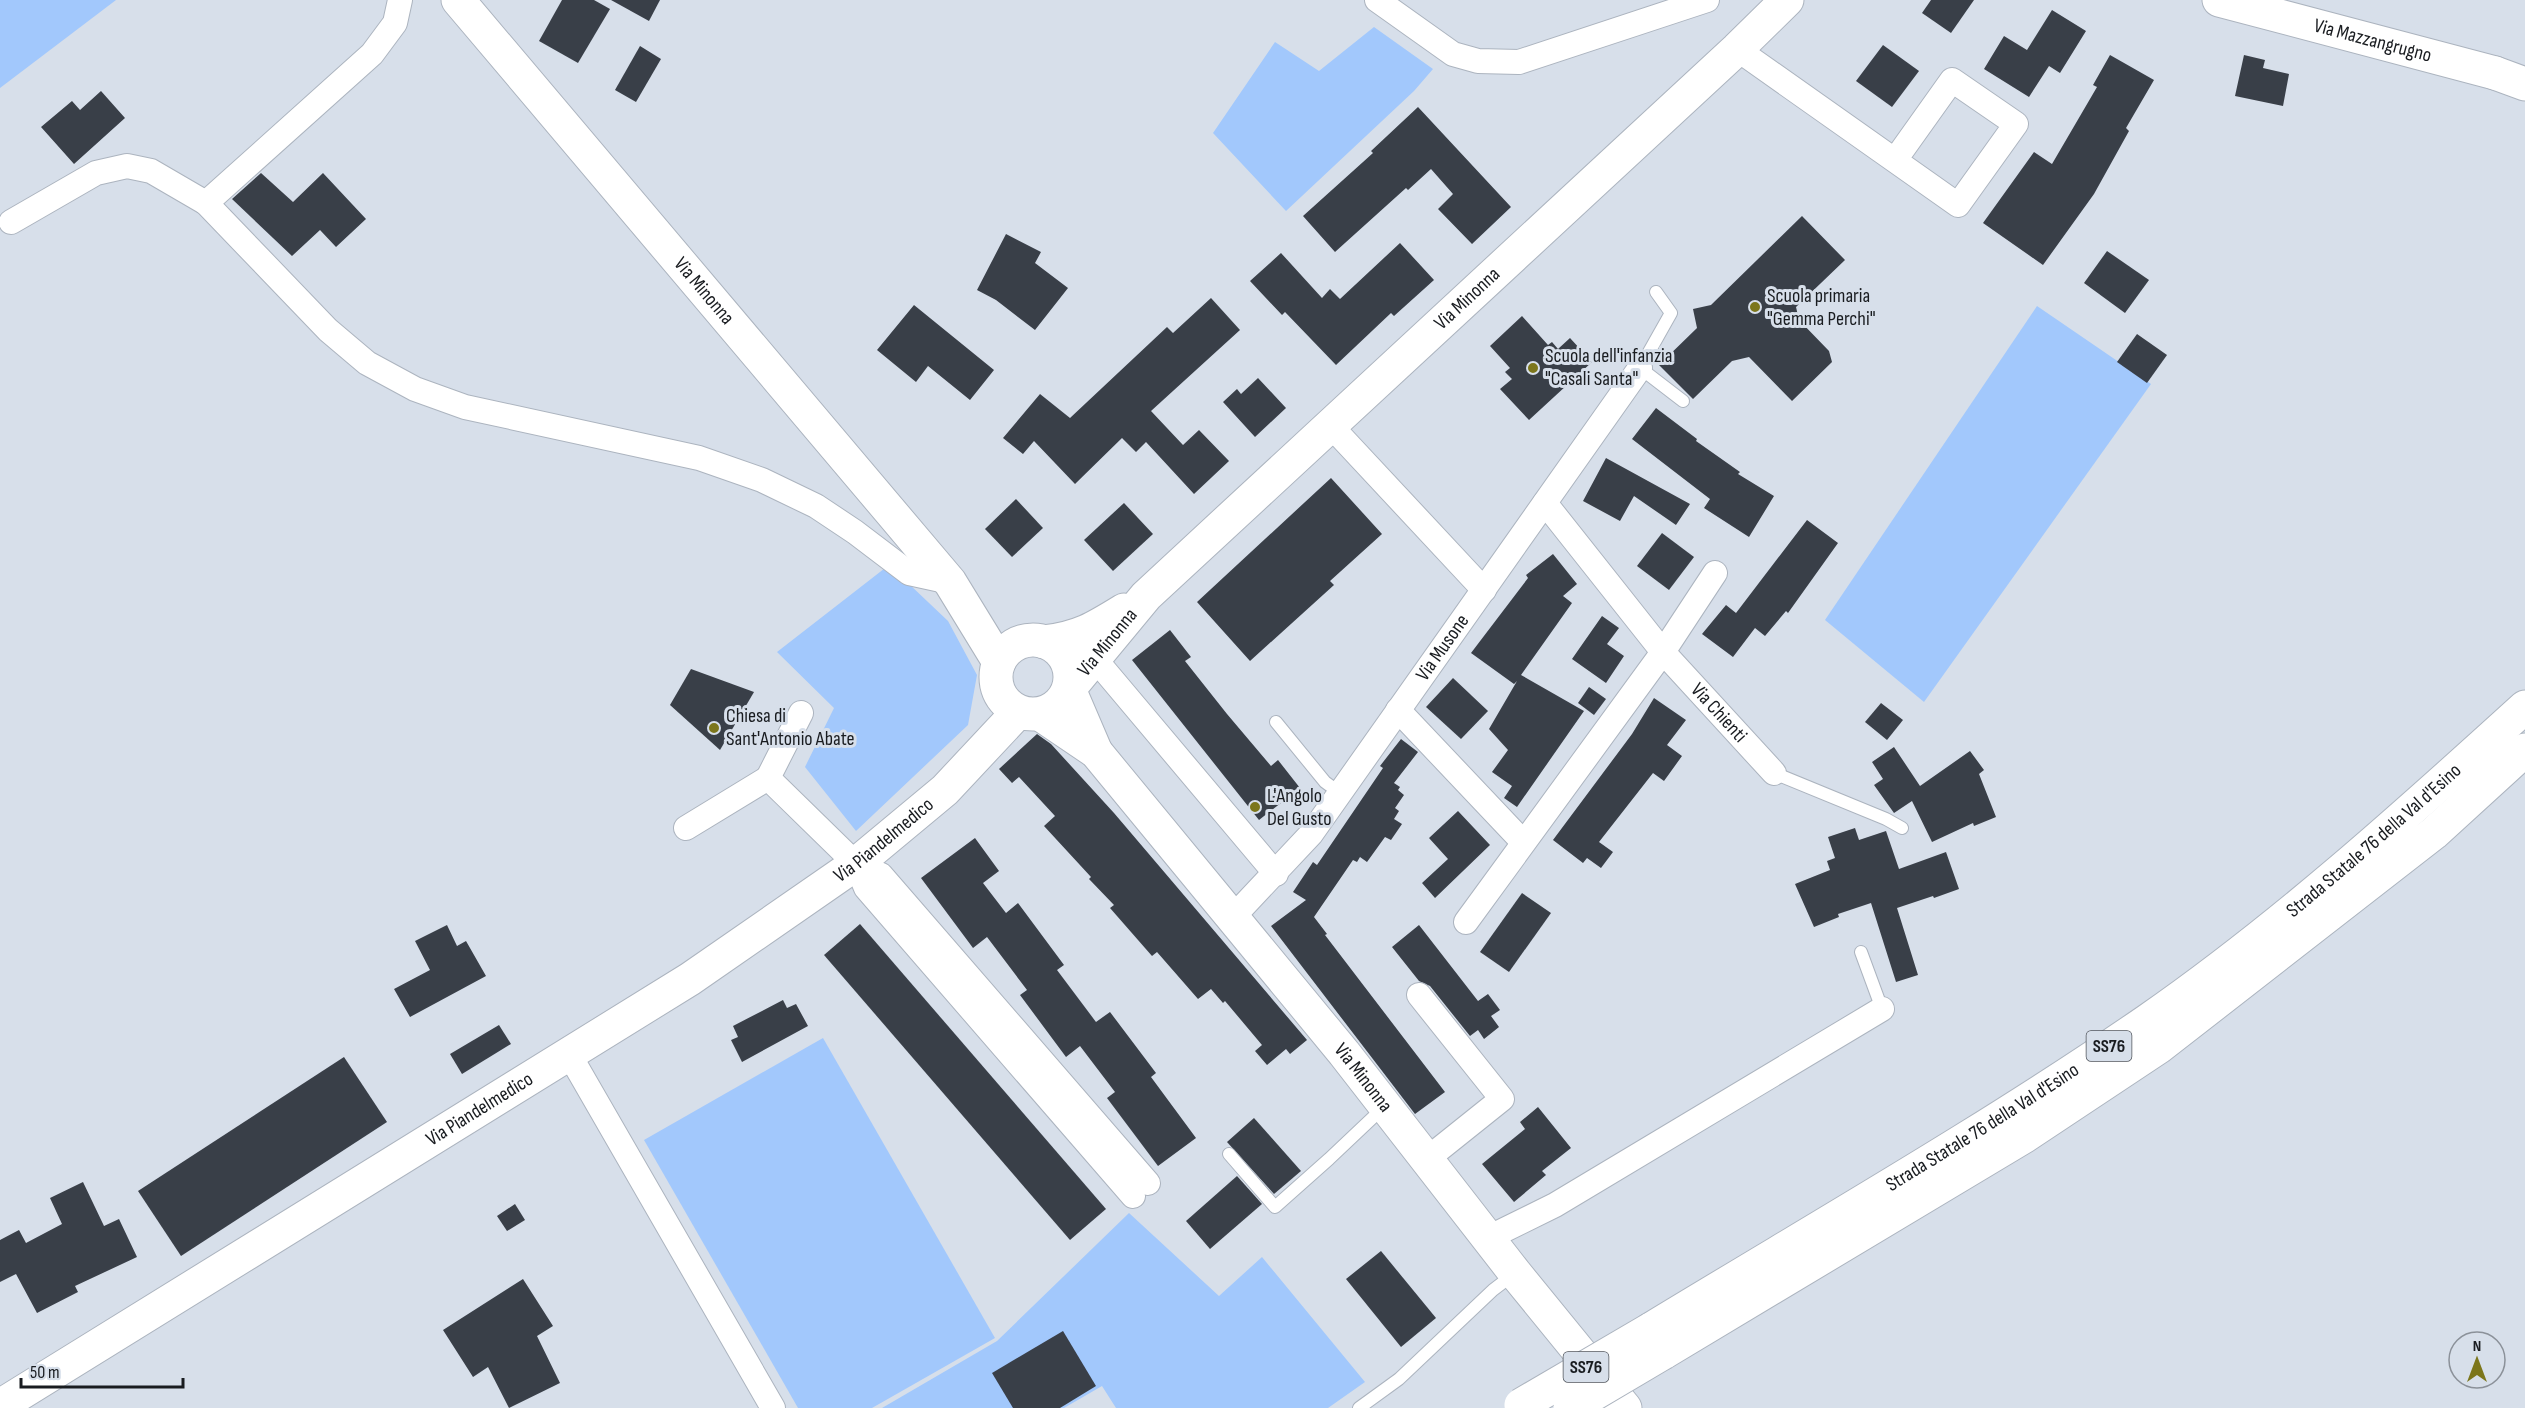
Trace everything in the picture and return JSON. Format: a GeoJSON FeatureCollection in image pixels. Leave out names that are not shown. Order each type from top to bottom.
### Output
{"type":"FeatureCollection","features":[{"type":"Feature","properties":{"kind":"main road","name":"Via Minonna"},"geometry":{"type":"LineString","coordinates":[[458,0],[950,582],[1014,694],[1096,752],[1233,917],[1625,1408]]}},
{"type":"Feature","properties":{"kind":"main road","name":"Via Minonna"},"geometry":{"type":"LineString","coordinates":[[1014,694],[1058,705],[1146,596],[1737,49],[1787,0]]}},
{"type":"Feature","properties":{"kind":"main road","name":"Via Mazzangrugno"},"geometry":{"type":"LineString","coordinates":[[2219,0],[2510,79]]}},
{"type":"Feature","properties":{"kind":"main road","name":"Via Minonna"},"geometry":{"type":"LineString","coordinates":[[950,582],[1035,641],[1053,645],[1066,660],[1070,669],[1069,689],[1096,752]]}},
{"type":"Feature","properties":{"kind":"main road","name":"Via Minonna"},"geometry":{"type":"LineString","coordinates":[[1014,694],[1005,652],[1015,644],[1063,639],[1092,630],[1146,596]]}},
{"type":"Feature","properties":{"kind":"main road"},"geometry":{"type":"LineString","coordinates":[[2272,926],[2469,746],[2525,685]]}},
{"type":"Feature","properties":{"kind":"main road","name":"Via Piandelmedico"},"geometry":{"type":"LineString","coordinates":[[0,1406],[690,979],[856,864],[945,790],[978,735],[1014,694]]}},
{"type":"Feature","properties":{"kind":"main road","name":"Strada Statale 76 della Val d'Esino"},"geometry":{"type":"LineString","coordinates":[[1570,1408],[1657,1341],[2149,1020],[2272,926],[2419,804],[2525,707]]}},
{"type":"Feature","properties":{"kind":"main road","name":"Strada Statale 76 della Val d'Esino"},"geometry":{"type":"LineString","coordinates":[[1519,1407],[1657,1341],[2025,1136],[2159,1047],[2434,833],[2525,750]]}},
{"type":"Feature","properties":{"kind":"street"},"geometry":{"type":"LineString","coordinates":[[206,204],[372,54],[395,23],[400,0]]}},
{"type":"Feature","properties":{"kind":"street"},"geometry":{"type":"LineString","coordinates":[[1377,0],[1453,54],[1478,61],[1519,63],[1707,0]]}},
{"type":"Feature","properties":{"kind":"street"},"geometry":{"type":"LineString","coordinates":[[1737,49],[1958,205],[2016,124],[1952,80],[1895,160]]}},
{"type":"Feature","properties":{"kind":"street"},"geometry":{"type":"LineString","coordinates":[[6,225],[96,173],[127,166],[151,171],[206,204],[328,330],[368,363],[415,389],[465,407],[699,458],[762,480],[826,513],[855,531],[909,573],[950,582]]}},
{"type":"Feature","properties":{"kind":"street","name":"Via Musone"},"geometry":{"type":"LineString","coordinates":[[1233,917],[1276,874],[1311,834],[1640,368]]}},
{"type":"Feature","properties":{"kind":"street"},"geometry":{"type":"LineString","coordinates":[[1330,426],[1484,591]]}},
{"type":"Feature","properties":{"kind":"street","name":"Via Chienti"},"geometry":{"type":"LineString","coordinates":[[1545,503],[1663,652],[1774,773]]}},
{"type":"Feature","properties":{"kind":"street"},"geometry":{"type":"LineString","coordinates":[[1466,922],[1663,652],[1715,573]]}},
{"type":"Feature","properties":{"kind":"street"},"geometry":{"type":"LineString","coordinates":[[1095,659],[1276,874]]}},
{"type":"Feature","properties":{"kind":"street"},"geometry":{"type":"LineString","coordinates":[[1398,710],[1523,842]]}},
{"type":"Feature","properties":{"kind":"street"},"geometry":{"type":"LineString","coordinates":[[686,828],[768,777],[801,714]]}},
{"type":"Feature","properties":{"kind":"street"},"geometry":{"type":"LineString","coordinates":[[768,777],[856,864],[866,888],[1141,1190]]}},
{"type":"Feature","properties":{"kind":"street"},"geometry":{"type":"LineString","coordinates":[[1419,995],[1502,1099],[1427,1160]]}},
{"type":"Feature","properties":{"kind":"street"},"geometry":{"type":"LineString","coordinates":[[1488,1238],[1555,1205],[1882,1009]]}},
{"type":"Feature","properties":{"kind":"street"},"geometry":{"type":"LineString","coordinates":[[569,1054],[773,1408]]}},
{"type":"Feature","properties":{"kind":"lane"},"geometry":{"type":"LineString","coordinates":[[1656,292],[1671,313],[1640,368],[1683,401]]}},
{"type":"Feature","properties":{"kind":"lane"},"geometry":{"type":"LineString","coordinates":[[1276,722],[1324,782],[1340,793]]}},
{"type":"Feature","properties":{"kind":"lane"},"geometry":{"type":"LineString","coordinates":[[1774,773],[1886,819],[1902,828]]}},
{"type":"Feature","properties":{"kind":"lane"},"geometry":{"type":"LineString","coordinates":[[1861,952],[1882,1009]]}},
{"type":"Feature","properties":{"kind":"lane"},"geometry":{"type":"LineString","coordinates":[[1229,1154],[1275,1207],[1329,1160],[1384,1106]]}},
{"type":"Feature","properties":{"kind":"lane"},"geometry":{"type":"LineString","coordinates":[[1359,1408],[1399,1378],[1492,1290],[1515,1273]]}},
{"type":"Feature","properties":{"kind":"shaded area"},"geometry":{"type":"Polygon","coordinates":[[[0,0],[116,0],[0,88],[0,0]]]}},
{"type":"Feature","properties":{"kind":"shaded area"},"geometry":{"type":"Polygon","coordinates":[[[1374,27],[1433,69],[1414,91],[1286,211],[1213,133],[1275,42],[1319,71],[1374,27]]]}},
{"type":"Feature","properties":{"kind":"shaded area"},"geometry":{"type":"Polygon","coordinates":[[[2037,306],[2151,384],[1924,702],[1825,620],[2037,306]]]}},
{"type":"Feature","properties":{"kind":"shaded area"},"geometry":{"type":"Polygon","coordinates":[[[889,565],[948,621],[977,675],[968,725],[856,831],[805,767],[834,708],[777,652],[889,565]]]}},
{"type":"Feature","properties":{"kind":"shaded area"},"geometry":{"type":"Polygon","coordinates":[[[823,1038],[995,1338],[872,1408],[798,1408],[644,1140],[823,1038]]]}},
{"type":"Feature","properties":{"kind":"shaded area"},"geometry":{"type":"Polygon","coordinates":[[[1129,1213],[1219,1296],[1262,1257],[1365,1382],[1328,1408],[1116,1408],[1102,1386],[1064,1408],[882,1408],[997,1341],[1129,1213]]]}},
{"type":"Feature","properties":{"kind":"building"},"geometry":{"type":"Polygon","coordinates":[[[562,0],[594,0],[610,9],[578,63],[539,41],[562,0]]]}},
{"type":"Feature","properties":{"kind":"building"},"geometry":{"type":"Polygon","coordinates":[[[611,0],[660,0],[649,21],[611,0]]]}},
{"type":"Feature","properties":{"kind":"building"},"geometry":{"type":"Polygon","coordinates":[[[1931,0],[1974,0],[1951,33],[1922,13],[1931,0]]]}},
{"type":"Feature","properties":{"kind":"building"},"geometry":{"type":"Polygon","coordinates":[[[2052,10],[2086,31],[2060,73],[2049,66],[2029,97],[1984,69],[2004,36],[2027,50],[2052,10]]]}},
{"type":"Feature","properties":{"kind":"building"},"geometry":{"type":"Polygon","coordinates":[[[1883,45],[1919,71],[1892,107],[1856,81],[1883,45]]]}},
{"type":"Feature","properties":{"kind":"building"},"geometry":{"type":"Polygon","coordinates":[[[640,46],[661,59],[636,102],[615,90],[640,46]]]}},
{"type":"Feature","properties":{"kind":"building"},"geometry":{"type":"Polygon","coordinates":[[[2110,55],[2154,80],[2126,128],[2129,131],[2094,194],[2043,265],[1983,223],[2034,152],[2052,164],[2097,87],[2093,85],[2110,55]]]}},
{"type":"Feature","properties":{"kind":"building"},"geometry":{"type":"Polygon","coordinates":[[[2244,55],[2265,60],[2263,68],[2289,74],[2283,106],[2235,96],[2244,55]]]}},
{"type":"Feature","properties":{"kind":"building"},"geometry":{"type":"Polygon","coordinates":[[[101,91],[125,118],[74,164],[41,127],[72,101],[80,110],[101,91]]]}},
{"type":"Feature","properties":{"kind":"building"},"geometry":{"type":"Polygon","coordinates":[[[1418,107],[1511,207],[1472,244],[1438,209],[1453,194],[1431,169],[1408,190],[1406,188],[1335,252],[1303,216],[1373,153],[1371,151],[1418,107]]]}},
{"type":"Feature","properties":{"kind":"building"},"geometry":{"type":"Polygon","coordinates":[[[261,173],[293,202],[323,173],[366,219],[336,247],[320,230],[292,256],[232,199],[261,173]]]}},
{"type":"Feature","properties":{"kind":"building"},"geometry":{"type":"Polygon","coordinates":[[[1802,216],[1845,260],[1796,307],[1799,320],[1829,351],[1832,362],[1792,401],[1749,357],[1732,361],[1693,399],[1659,365],[1697,328],[1693,309],[1711,305],[1802,216]]]}},
{"type":"Feature","properties":{"kind":"building"},"geometry":{"type":"Polygon","coordinates":[[[1006,234],[1041,252],[1035,263],[1068,288],[1035,330],[996,300],[977,290],[1006,234]]]}},
{"type":"Feature","properties":{"kind":"building"},"geometry":{"type":"Polygon","coordinates":[[[1400,243],[1434,280],[1394,316],[1391,313],[1336,365],[1285,312],[1282,315],[1250,281],[1281,253],[1322,298],[1330,289],[1340,299],[1400,243]]]}},
{"type":"Feature","properties":{"kind":"building"},"geometry":{"type":"Polygon","coordinates":[[[2107,251],[2149,280],[2125,313],[2084,283],[2107,251]]]}},
{"type":"Feature","properties":{"kind":"building"},"geometry":{"type":"Polygon","coordinates":[[[1211,298],[1240,330],[1151,411],[1183,445],[1199,430],[1229,461],[1194,494],[1146,442],[1136,452],[1122,438],[1075,484],[1034,441],[1023,454],[1003,438],[1040,394],[1070,418],[1167,327],[1173,333],[1211,298]]]}},
{"type":"Feature","properties":{"kind":"building"},"geometry":{"type":"Polygon","coordinates":[[[914,305],[994,370],[970,400],[928,366],[916,382],[877,350],[914,305]]]}},
{"type":"Feature","properties":{"kind":"building"},"geometry":{"type":"Polygon","coordinates":[[[1522,316],[1548,345],[1552,342],[1558,349],[1570,338],[1592,362],[1529,420],[1500,389],[1512,379],[1505,372],[1510,368],[1490,346],[1522,316]]]}},
{"type":"Feature","properties":{"kind":"building"},"geometry":{"type":"Polygon","coordinates":[[[2137,334],[2167,355],[2147,383],[2117,362],[2137,334]]]}},
{"type":"Feature","properties":{"kind":"building"},"geometry":{"type":"Polygon","coordinates":[[[1258,378],[1286,408],[1255,437],[1223,402],[1237,389],[1241,394],[1258,378]]]}},
{"type":"Feature","properties":{"kind":"building"},"geometry":{"type":"Polygon","coordinates":[[[1656,408],[1697,439],[1696,441],[1740,472],[1738,474],[1774,496],[1749,537],[1704,508],[1710,499],[1632,439],[1656,408]]]}},
{"type":"Feature","properties":{"kind":"building"},"geometry":{"type":"Polygon","coordinates":[[[1606,458],[1690,504],[1676,525],[1634,496],[1620,521],[1583,501],[1606,458]]]}},
{"type":"Feature","properties":{"kind":"building"},"geometry":{"type":"Polygon","coordinates":[[[1331,478],[1382,534],[1330,581],[1334,585],[1250,661],[1197,602],[1331,478]]]}},
{"type":"Feature","properties":{"kind":"building"},"geometry":{"type":"Polygon","coordinates":[[[1016,499],[1043,528],[1012,557],[985,529],[1016,499]]]}},
{"type":"Feature","properties":{"kind":"building"},"geometry":{"type":"Polygon","coordinates":[[[1124,503],[1153,534],[1113,571],[1084,540],[1124,503]]]}},
{"type":"Feature","properties":{"kind":"building"},"geometry":{"type":"Polygon","coordinates":[[[1807,520],[1838,543],[1788,613],[1786,611],[1765,636],[1755,628],[1733,657],[1702,634],[1726,605],[1736,613],[1807,520]]]}},
{"type":"Feature","properties":{"kind":"building"},"geometry":{"type":"Polygon","coordinates":[[[1662,533],[1694,557],[1669,590],[1637,566],[1662,533]]]}},
{"type":"Feature","properties":{"kind":"building"},"geometry":{"type":"Polygon","coordinates":[[[1553,554],[1577,584],[1563,596],[1572,603],[1521,675],[1584,711],[1517,807],[1504,798],[1512,786],[1492,772],[1508,750],[1489,729],[1517,681],[1514,684],[1471,653],[1528,578],[1526,575],[1553,554]]]}},
{"type":"Feature","properties":{"kind":"building"},"geometry":{"type":"Polygon","coordinates":[[[1602,616],[1619,628],[1607,644],[1624,656],[1606,683],[1572,659],[1602,616]]]}},
{"type":"Feature","properties":{"kind":"building"},"geometry":{"type":"Polygon","coordinates":[[[1170,630],[1191,657],[1185,661],[1227,714],[1271,766],[1278,760],[1300,788],[1259,820],[1132,660],[1170,630]]]}},
{"type":"Feature","properties":{"kind":"building","name":"Chiesa di Sant'Antonio Abate"},"geometry":{"type":"Polygon","coordinates":[[[691,669],[754,692],[720,750],[670,705],[691,669]]]}},
{"type":"Feature","properties":{"kind":"building"},"geometry":{"type":"Polygon","coordinates":[[[1453,678],[1488,711],[1461,739],[1426,707],[1453,678]]]}},
{"type":"Feature","properties":{"kind":"building"},"geometry":{"type":"Polygon","coordinates":[[[1589,687],[1606,699],[1594,715],[1578,703],[1589,687]]]}},
{"type":"Feature","properties":{"kind":"building"},"geometry":{"type":"Polygon","coordinates":[[[1654,698],[1686,720],[1667,745],[1682,756],[1664,781],[1653,773],[1599,842],[1613,852],[1601,868],[1587,858],[1583,863],[1553,840],[1632,734],[1654,698]]]}},
{"type":"Feature","properties":{"kind":"building"},"geometry":{"type":"Polygon","coordinates":[[[1881,703],[1903,720],[1887,740],[1865,722],[1881,703]]]}},
{"type":"Feature","properties":{"kind":"building"},"geometry":{"type":"Polygon","coordinates":[[[1037,734],[1051,744],[1114,813],[1307,1040],[1290,1054],[1286,1049],[1267,1065],[1255,1051],[1262,1045],[1225,1001],[1223,1003],[1211,989],[1198,999],[1157,952],[1152,956],[1110,908],[1114,905],[1089,879],[1091,877],[1044,826],[1055,816],[1019,777],[1012,783],[999,769],[1037,734]]]}},
{"type":"Feature","properties":{"kind":"building"},"geometry":{"type":"Polygon","coordinates":[[[1401,739],[1418,752],[1394,783],[1400,787],[1398,790],[1404,795],[1395,808],[1399,811],[1394,819],[1402,824],[1391,840],[1385,837],[1367,862],[1360,857],[1357,862],[1353,860],[1314,917],[1327,934],[1325,935],[1445,1092],[1415,1114],[1271,926],[1306,900],[1293,892],[1313,862],[1317,865],[1383,768],[1380,766],[1401,739]]]}},
{"type":"Feature","properties":{"kind":"building"},"geometry":{"type":"Polygon","coordinates":[[[1894,747],[1920,786],[1970,751],[1984,770],[1979,774],[1996,817],[1974,826],[1973,823],[1932,842],[1912,801],[1894,813],[1874,785],[1883,779],[1872,762],[1894,747]]]}},
{"type":"Feature","properties":{"kind":"building"},"geometry":{"type":"Polygon","coordinates":[[[1458,811],[1490,845],[1435,898],[1422,883],[1448,859],[1429,838],[1458,811]]]}},
{"type":"Feature","properties":{"kind":"building"},"geometry":{"type":"Polygon","coordinates":[[[1855,828],[1859,840],[1886,831],[1899,869],[1946,852],[1959,889],[1897,908],[1918,975],[1896,982],[1871,903],[1838,914],[1839,917],[1814,927],[1795,884],[1830,870],[1827,861],[1835,858],[1828,837],[1855,828]]]}},
{"type":"Feature","properties":{"kind":"building"},"geometry":{"type":"Polygon","coordinates":[[[975,838],[999,871],[983,883],[1006,913],[1018,903],[1064,965],[1057,970],[1096,1022],[1110,1012],[1156,1073],[1151,1077],[1196,1138],[1158,1166],[1107,1098],[1115,1092],[1080,1046],[1066,1057],[1020,995],[1027,990],[987,937],[973,948],[921,878],[975,838]]]}},
{"type":"Feature","properties":{"kind":"building"},"geometry":{"type":"Polygon","coordinates":[[[1522,893],[1551,913],[1509,972],[1480,952],[1522,893]]]}},
{"type":"Feature","properties":{"kind":"building"},"geometry":{"type":"Polygon","coordinates":[[[860,924],[1106,1209],[1070,1240],[824,955],[860,924]]]}},
{"type":"Feature","properties":{"kind":"building"},"geometry":{"type":"Polygon","coordinates":[[[447,925],[457,946],[466,941],[486,976],[410,1017],[394,989],[430,970],[415,941],[447,925]]]}},
{"type":"Feature","properties":{"kind":"building"},"geometry":{"type":"Polygon","coordinates":[[[1419,925],[1478,1001],[1488,994],[1500,1010],[1491,1016],[1499,1027],[1484,1039],[1478,1030],[1470,1036],[1430,986],[1419,981],[1392,947],[1419,925]]]}},
{"type":"Feature","properties":{"kind":"building"},"geometry":{"type":"Polygon","coordinates":[[[783,1000],[787,1008],[796,1004],[808,1026],[742,1062],[731,1040],[738,1037],[733,1026],[783,1000]]]}},
{"type":"Feature","properties":{"kind":"building"},"geometry":{"type":"Polygon","coordinates":[[[499,1025],[511,1044],[462,1074],[450,1054],[499,1025]]]}},
{"type":"Feature","properties":{"kind":"building"},"geometry":{"type":"Polygon","coordinates":[[[344,1057],[387,1122],[181,1256],[138,1191],[344,1057]]]}},
{"type":"Feature","properties":{"kind":"building"},"geometry":{"type":"Polygon","coordinates":[[[1538,1107],[1571,1148],[1542,1171],[1546,1175],[1514,1202],[1482,1164],[1525,1129],[1520,1122],[1538,1107]]]}},
{"type":"Feature","properties":{"kind":"building"},"geometry":{"type":"Polygon","coordinates":[[[1254,1118],[1301,1171],[1274,1194],[1227,1142],[1254,1118]]]}},
{"type":"Feature","properties":{"kind":"building"},"geometry":{"type":"Polygon","coordinates":[[[1237,1176],[1262,1204],[1210,1249],[1186,1221],[1237,1176]]]}},
{"type":"Feature","properties":{"kind":"building"},"geometry":{"type":"Polygon","coordinates":[[[83,1182],[104,1226],[119,1219],[137,1257],[75,1286],[78,1292],[37,1313],[16,1274],[0,1282],[0,1240],[19,1230],[26,1243],[62,1224],[50,1198],[83,1182]]]}},
{"type":"Feature","properties":{"kind":"building"},"geometry":{"type":"Polygon","coordinates":[[[515,1204],[525,1220],[507,1231],[497,1216],[515,1204]]]}},
{"type":"Feature","properties":{"kind":"building"},"geometry":{"type":"Polygon","coordinates":[[[1381,1251],[1436,1318],[1401,1347],[1346,1279],[1381,1251]]]}},
{"type":"Feature","properties":{"kind":"building"},"geometry":{"type":"Polygon","coordinates":[[[523,1279],[553,1326],[537,1336],[560,1383],[509,1408],[488,1367],[473,1377],[443,1330],[523,1279]]]}},
{"type":"Feature","properties":{"kind":"building"},"geometry":{"type":"Polygon","coordinates":[[[1063,1331],[1096,1386],[1060,1408],[1013,1408],[992,1373],[1063,1331]]]}},
{"type":"Feature","properties":{"kind":"place","name":"Scuola primaria \"Gemma Perchi\""},"geometry":{"type":"Point","coordinates":[1755,307]}},
{"type":"Feature","properties":{"kind":"place","name":"Scuola dell'infanzia \"Casali Santa\""},"geometry":{"type":"Point","coordinates":[1533,368]}},
{"type":"Feature","properties":{"kind":"place","name":"Chiesa di Sant'Antonio Abate"},"geometry":{"type":"Point","coordinates":[714,728]}},
{"type":"Feature","properties":{"kind":"place","name":"L'Angolo Del Gusto"},"geometry":{"type":"Point","coordinates":[1255,807]}}]}
